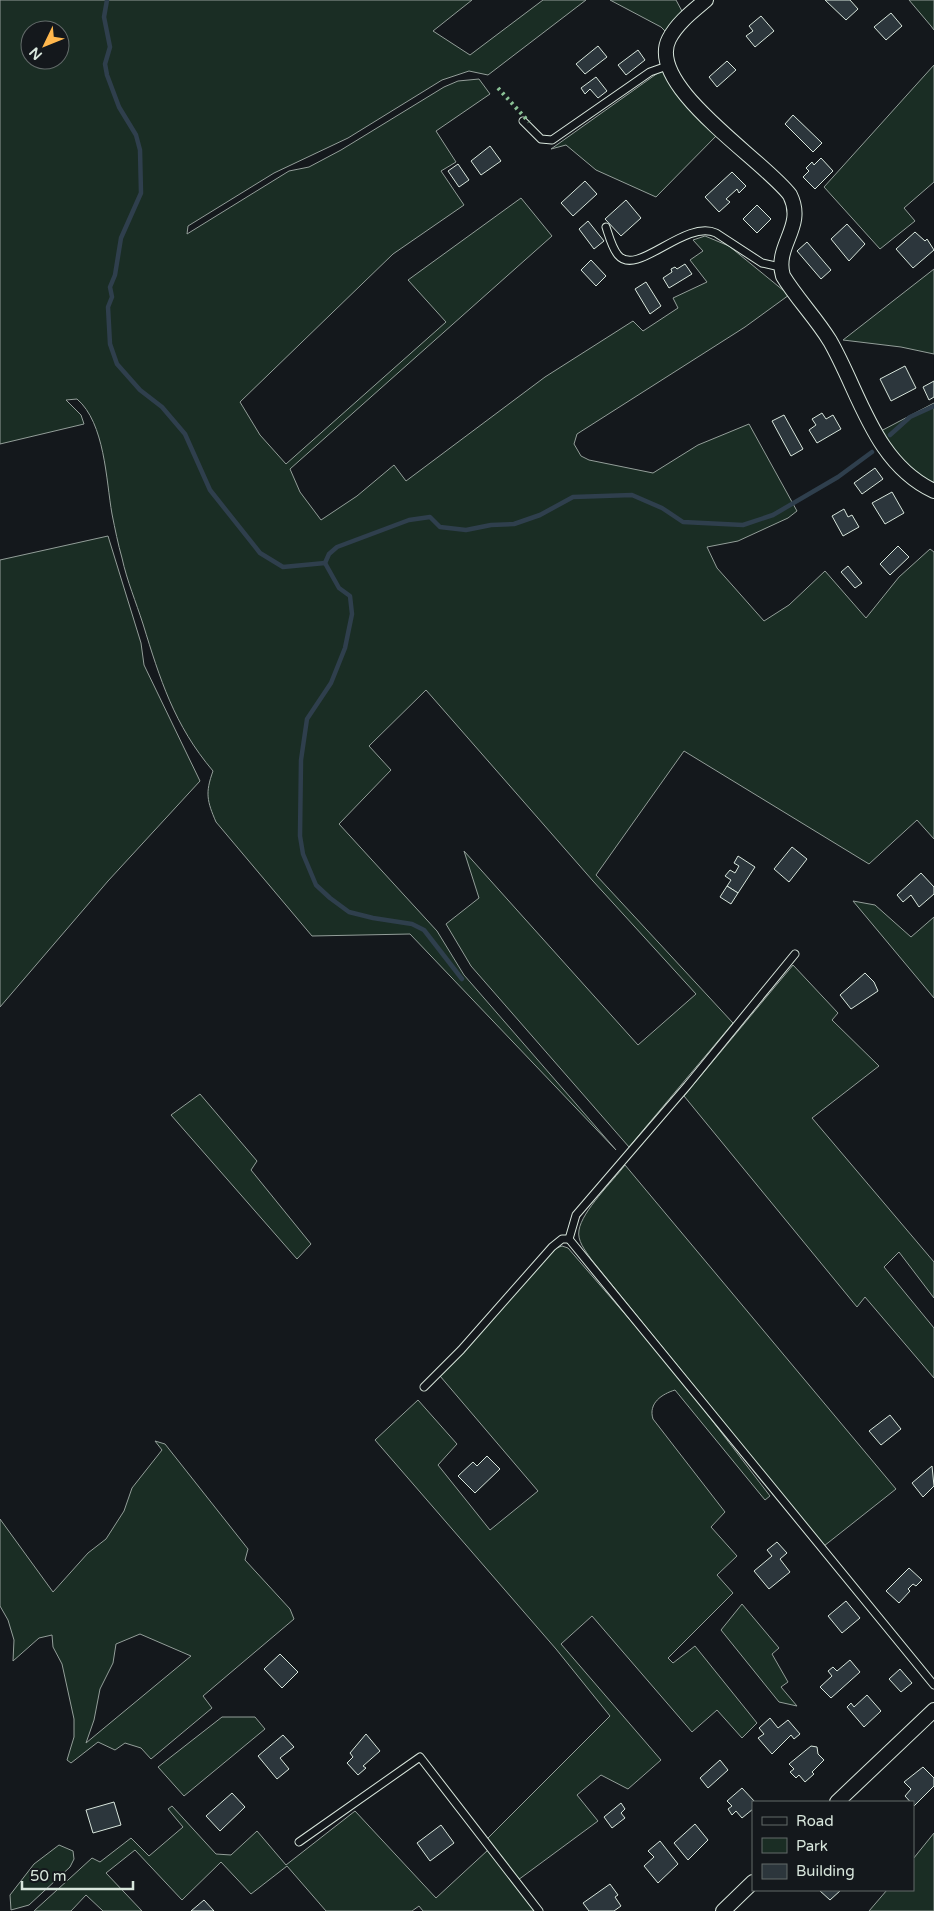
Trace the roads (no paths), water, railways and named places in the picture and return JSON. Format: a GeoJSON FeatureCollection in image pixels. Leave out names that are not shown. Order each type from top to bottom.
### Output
{"type":"FeatureCollection","features":[{"type":"Feature","properties":{"kind":"street"},"geometry":{"type":"LineString","coordinates":[[706,0],[689,14],[669,39],[666,58],[667,66],[680,90],[790,195],[795,208],[796,219],[781,256],[780,267],[789,287],[821,326],[836,352],[883,448],[903,471],[934,491]]}},
{"type":"Feature","properties":{"kind":"street"},"geometry":{"type":"LineString","coordinates":[[838,1801],[934,1710]]}},
{"type":"Feature","properties":{"kind":"street"},"geometry":{"type":"LineString","coordinates":[[723,1911],[752,1883]]}},
{"type":"Feature","properties":{"kind":"lane"},"geometry":{"type":"LineString","coordinates":[[523,121],[541,139],[552,140],[650,72],[667,66]]}},
{"type":"Feature","properties":{"kind":"lane"},"geometry":{"type":"LineString","coordinates":[[606,227],[615,250],[619,256],[626,259],[644,258],[685,234],[707,230],[716,233],[762,263],[780,267]]}},
{"type":"Feature","properties":{"kind":"lane"},"geometry":{"type":"LineString","coordinates":[[569,1239],[576,1215],[687,1086],[795,954]]}},
{"type":"Feature","properties":{"kind":"lane"},"geometry":{"type":"LineString","coordinates":[[424,1387],[462,1350],[552,1247],[562,1239],[569,1239]]}},
{"type":"Feature","properties":{"kind":"lane"},"geometry":{"type":"LineString","coordinates":[[569,1239],[934,1685]]}},
{"type":"Feature","properties":{"kind":"lane"},"geometry":{"type":"LineString","coordinates":[[299,1842],[420,1757],[539,1911]]}},
{"type":"Feature","properties":{"kind":"waterway"},"geometry":{"type":"LineString","coordinates":[[107,0],[104,17],[110,47],[105,64],[107,75],[119,107],[136,135],[140,150],[141,193],[121,238],[115,275],[110,287],[112,297],[108,307],[110,344],[117,364],[140,390],[162,407],[185,434],[210,490],[260,553],[283,567],[325,563],[339,588],[350,596],[352,614],[345,648],[331,683],[307,719],[301,760],[300,836],[303,854],[316,885],[330,898],[349,912],[412,924],[424,930],[462,979]]}},
{"type":"Feature","properties":{"kind":"waterway"},"geometry":{"type":"LineString","coordinates":[[890,435],[910,417],[934,406]]}},
{"type":"Feature","properties":{"kind":"waterway"},"geometry":{"type":"LineString","coordinates":[[325,563],[329,554],[337,547],[409,520],[430,517],[440,527],[466,530],[491,525],[514,524],[540,515],[573,497],[632,495],[662,508],[683,522],[743,525],[773,515],[838,477],[872,452]]}}]}
